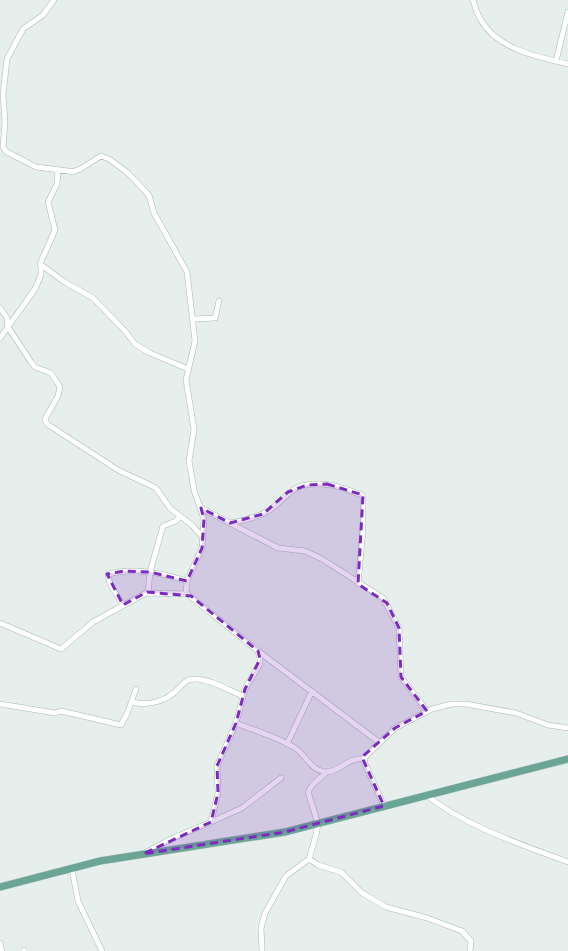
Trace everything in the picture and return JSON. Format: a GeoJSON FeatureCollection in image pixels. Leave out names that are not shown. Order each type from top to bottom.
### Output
{"type":"FeatureCollection","features":[{"type":"Feature","properties":{"kind":"main road"},"geometry":{"type":"LineString","coordinates":[[0,887],[100,861],[247,839],[318,824],[568,759]]}},
{"type":"Feature","properties":{"kind":"street"},"geometry":{"type":"LineString","coordinates":[[54,0],[43,14],[23,29],[7,58],[2,95],[5,122],[2,150],[36,167],[73,172],[101,156],[108,159],[147,190],[154,213],[187,272],[195,342],[186,380],[194,436],[189,452],[189,461],[194,490],[204,519],[203,538],[199,556],[187,581],[186,591],[258,651],[380,743]]}},
{"type":"Feature","properties":{"kind":"street"},"geometry":{"type":"LineString","coordinates":[[473,0],[481,21],[501,41],[516,49],[556,62],[568,64]]}},
{"type":"Feature","properties":{"kind":"street"},"geometry":{"type":"LineString","coordinates":[[556,62],[568,12]]}},
{"type":"Feature","properties":{"kind":"street"},"geometry":{"type":"LineString","coordinates":[[0,338],[35,289],[41,275],[40,263],[55,230],[48,202],[57,184],[58,170]]}},
{"type":"Feature","properties":{"kind":"street"},"geometry":{"type":"LineString","coordinates":[[41,266],[63,281],[93,298],[125,331],[135,344],[150,353],[188,369]]}},
{"type":"Feature","properties":{"kind":"street"},"geometry":{"type":"LineString","coordinates":[[193,320],[215,318],[219,301]]}},
{"type":"Feature","properties":{"kind":"street"},"geometry":{"type":"LineString","coordinates":[[0,308],[7,318],[8,327],[31,362],[35,367],[51,373],[60,387],[58,396],[45,419],[47,424],[118,470],[156,488],[166,504],[203,538]]}},
{"type":"Feature","properties":{"kind":"street"},"geometry":{"type":"LineString","coordinates":[[230,524],[263,514],[277,504],[288,492],[307,485],[327,484],[362,495],[364,497],[363,528],[358,584]]}},
{"type":"Feature","properties":{"kind":"street"},"geometry":{"type":"LineString","coordinates":[[201,508],[278,548],[304,551],[322,559],[358,584],[383,598],[399,628],[401,677],[427,711]]}},
{"type":"Feature","properties":{"kind":"street"},"geometry":{"type":"LineString","coordinates":[[148,592],[150,572],[163,526],[176,521],[180,516]]}},
{"type":"Feature","properties":{"kind":"street"},"geometry":{"type":"LineString","coordinates":[[123,605],[110,584],[107,574],[124,571],[150,572],[160,573],[187,581]]}},
{"type":"Feature","properties":{"kind":"street"},"geometry":{"type":"LineString","coordinates":[[0,623],[60,649],[82,630],[123,605],[148,592],[188,594]]}},
{"type":"Feature","properties":{"kind":"street"},"geometry":{"type":"LineString","coordinates":[[211,822],[218,793],[217,766],[236,723],[243,696],[260,664],[258,651]]}},
{"type":"Feature","properties":{"kind":"street"},"geometry":{"type":"LineString","coordinates":[[132,702],[142,705],[158,702],[175,692],[183,683],[195,679],[214,684],[243,696]]}},
{"type":"Feature","properties":{"kind":"street"},"geometry":{"type":"LineString","coordinates":[[0,704],[54,713],[61,711],[119,725],[124,723],[136,689]]}},
{"type":"Feature","properties":{"kind":"street"},"geometry":{"type":"LineString","coordinates":[[287,744],[312,691]]}},
{"type":"Feature","properties":{"kind":"street"},"geometry":{"type":"LineString","coordinates":[[262,951],[261,928],[265,913],[286,876],[309,859],[318,824],[308,792],[313,784],[327,772],[353,760],[363,759],[395,728],[427,711],[438,707],[466,704],[523,714],[548,725],[568,728]]}},
{"type":"Feature","properties":{"kind":"street"},"geometry":{"type":"LineString","coordinates":[[236,723],[287,744],[297,750],[314,767],[327,772]]}},
{"type":"Feature","properties":{"kind":"street"},"geometry":{"type":"LineString","coordinates":[[363,759],[384,806]]}},
{"type":"Feature","properties":{"kind":"street"},"geometry":{"type":"LineString","coordinates":[[143,854],[164,842],[242,808],[281,778]]}},
{"type":"Feature","properties":{"kind":"street"},"geometry":{"type":"LineString","coordinates":[[426,795],[459,816],[483,828],[568,862]]}},
{"type":"Feature","properties":{"kind":"street"},"geometry":{"type":"LineString","coordinates":[[309,859],[318,865],[340,872],[362,893],[391,909],[427,918],[462,930],[471,941],[470,951]]}},
{"type":"Feature","properties":{"kind":"street"},"geometry":{"type":"LineString","coordinates":[[72,869],[78,901],[102,951]]}},
{"type":"Feature","properties":{"kind":"street"},"geometry":{"type":"LineString","coordinates":[[0,943],[2,951]]}},
{"type":"Feature","properties":{"kind":"highlighted area"},"geometry":{"type":"Polygon","coordinates":[[[327,484],[363,495],[358,584],[387,603],[399,628],[401,677],[427,711],[395,728],[362,757],[384,806],[285,832],[143,854],[211,822],[218,793],[217,766],[236,723],[245,689],[260,659],[258,651],[191,596],[147,592],[123,605],[107,574],[124,571],[150,572],[187,581],[202,548],[204,519],[201,508],[230,523],[263,514],[288,492],[307,485],[327,484]]]}}]}
